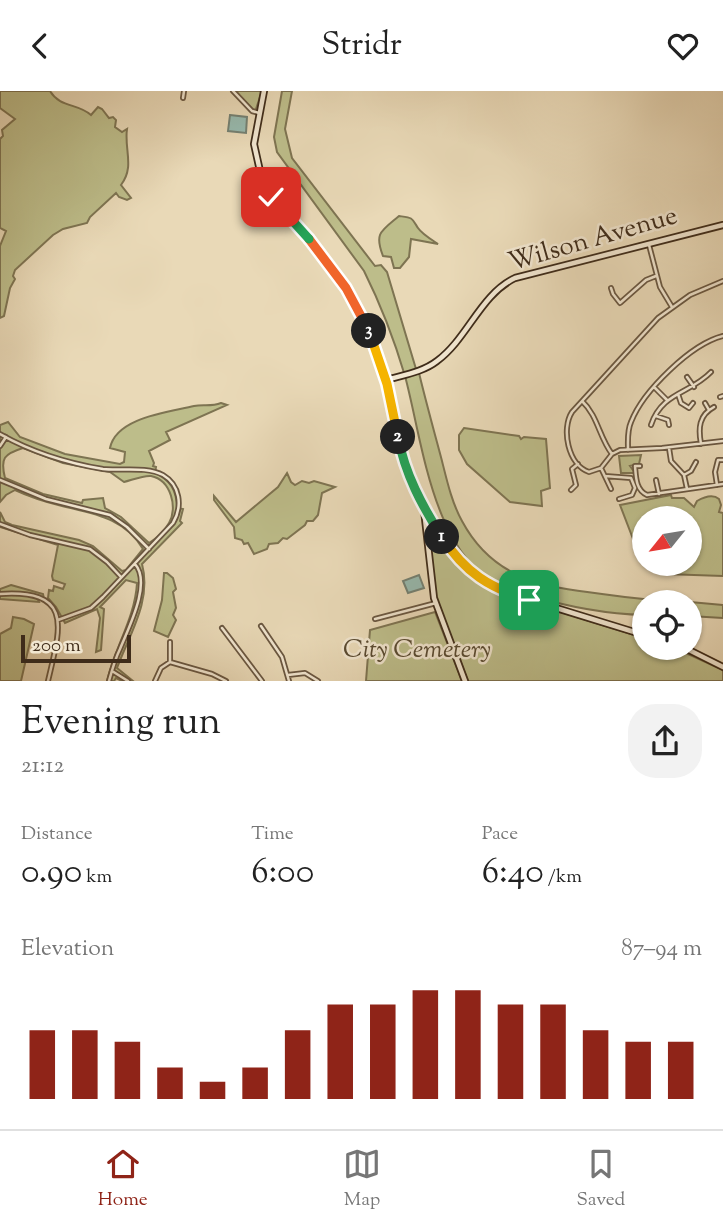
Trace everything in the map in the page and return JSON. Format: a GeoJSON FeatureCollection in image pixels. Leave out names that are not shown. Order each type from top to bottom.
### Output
{"type":"FeatureCollection","features":[{"type":"Feature","properties":{"kind":"street"},"geometry":{"type":"LineString","coordinates":[[183,98],[184,91]]}},
{"type":"Feature","properties":{"kind":"street"},"geometry":{"type":"LineString","coordinates":[[233,91],[258,114]]}},
{"type":"Feature","properties":{"kind":"street"},"geometry":{"type":"LineString","coordinates":[[264,91],[254,137],[254,151],[264,184],[279,206],[312,241],[353,299],[371,334],[386,380],[402,455],[424,509],[457,559],[493,587],[632,631]]}},
{"type":"Feature","properties":{"kind":"street","name":"Wilson Avenue"},"geometry":{"type":"LineString","coordinates":[[386,380],[425,368],[440,359],[460,338],[489,299],[507,282],[526,274],[723,225]]}},
{"type":"Feature","properties":{"kind":"street"},"geometry":{"type":"LineString","coordinates":[[648,243],[656,276],[672,307]]}},
{"type":"Feature","properties":{"kind":"street"},"geometry":{"type":"LineString","coordinates":[[611,288],[618,305],[646,279],[656,276]]}},
{"type":"Feature","properties":{"kind":"street"},"geometry":{"type":"LineString","coordinates":[[723,281],[696,292],[672,307],[636,340],[570,414],[566,426],[578,464],[587,472],[601,468],[612,454],[628,450],[723,441]]}},
{"type":"Feature","properties":{"kind":"street"},"geometry":{"type":"LineString","coordinates":[[628,450],[631,422],[655,388],[675,366],[699,347],[723,336]]}},
{"type":"Feature","properties":{"kind":"street"},"geometry":{"type":"LineString","coordinates":[[651,425],[667,400],[694,387],[711,372]]}},
{"type":"Feature","properties":{"kind":"street"},"geometry":{"type":"LineString","coordinates":[[687,377],[694,387]]}},
{"type":"Feature","properties":{"kind":"street"},"geometry":{"type":"LineString","coordinates":[[655,388],[667,400]]}},
{"type":"Feature","properties":{"kind":"street"},"geometry":{"type":"LineString","coordinates":[[678,394],[681,403],[689,408],[692,403]]}},
{"type":"Feature","properties":{"kind":"street"},"geometry":{"type":"LineString","coordinates":[[582,401],[594,416],[604,444],[612,454]]}},
{"type":"Feature","properties":{"kind":"street"},"geometry":{"type":"LineString","coordinates":[[705,403],[709,410]]}},
{"type":"Feature","properties":{"kind":"street"},"geometry":{"type":"LineString","coordinates":[[701,444],[700,423],[709,410],[715,407]]}},
{"type":"Feature","properties":{"kind":"street"},"geometry":{"type":"LineString","coordinates":[[656,416],[668,423],[672,417]]}},
{"type":"Feature","properties":{"kind":"street"},"geometry":{"type":"LineString","coordinates":[[0,434],[38,452],[69,462],[108,469],[155,472],[168,479],[178,496],[178,513],[173,523],[135,564],[91,608],[58,620]]}},
{"type":"Feature","properties":{"kind":"street"},"geometry":{"type":"LineString","coordinates":[[0,446],[6,437]]}},
{"type":"Feature","properties":{"kind":"street"},"geometry":{"type":"LineString","coordinates":[[669,447],[671,461],[684,475],[687,489]]}},
{"type":"Feature","properties":{"kind":"street"},"geometry":{"type":"LineString","coordinates":[[713,458],[721,460],[716,472],[717,485]]}},
{"type":"Feature","properties":{"kind":"street"},"geometry":{"type":"LineString","coordinates":[[684,475],[691,471],[696,462]]}},
{"type":"Feature","properties":{"kind":"street"},"geometry":{"type":"LineString","coordinates":[[571,490],[576,485],[571,470],[578,464]]}},
{"type":"Feature","properties":{"kind":"street"},"geometry":{"type":"LineString","coordinates":[[640,466],[633,467],[637,483],[642,493],[649,496],[723,484]]}},
{"type":"Feature","properties":{"kind":"street"},"geometry":{"type":"LineString","coordinates":[[601,468],[611,489]]}},
{"type":"Feature","properties":{"kind":"street"},"geometry":{"type":"LineString","coordinates":[[605,476],[631,478],[635,488],[632,495],[619,499]]}},
{"type":"Feature","properties":{"kind":"street"},"geometry":{"type":"LineString","coordinates":[[656,480],[659,494]]}},
{"type":"Feature","properties":{"kind":"street"},"geometry":{"type":"LineString","coordinates":[[1,482],[46,499],[110,515],[127,527],[149,549]]}},
{"type":"Feature","properties":{"kind":"street"},"geometry":{"type":"LineString","coordinates":[[424,509],[436,603],[465,681]]}},
{"type":"Feature","properties":{"kind":"street"},"geometry":{"type":"LineString","coordinates":[[0,524],[30,535],[91,549],[121,577]]}},
{"type":"Feature","properties":{"kind":"street"},"geometry":{"type":"LineString","coordinates":[[109,681],[136,606],[140,576],[135,564]]}},
{"type":"Feature","properties":{"kind":"street"},"geometry":{"type":"LineString","coordinates":[[0,594],[22,594],[43,600],[53,608],[59,631],[48,681]]}},
{"type":"Feature","properties":{"kind":"street"},"geometry":{"type":"LineString","coordinates":[[375,619],[436,603]]}},
{"type":"Feature","properties":{"kind":"street"},"geometry":{"type":"LineString","coordinates":[[261,626],[280,654],[289,681]]}},
{"type":"Feature","properties":{"kind":"street"},"geometry":{"type":"LineString","coordinates":[[222,628],[262,681]]}},
{"type":"Feature","properties":{"kind":"street"},"geometry":{"type":"LineString","coordinates":[[220,638],[226,634]]}},
{"type":"Feature","properties":{"kind":"street"},"geometry":{"type":"LineString","coordinates":[[170,662],[172,644]]}},
{"type":"Feature","properties":{"kind":"street"},"geometry":{"type":"LineString","coordinates":[[702,657],[723,667]]}},
{"type":"Feature","properties":{"kind":"street"},"geometry":{"type":"LineString","coordinates":[[155,681],[162,667],[170,662],[212,674],[226,681]]}},
{"type":"Feature","properties":{"kind":"street"},"geometry":{"type":"LineString","coordinates":[[112,671],[128,681]]}},
{"type":"Feature","properties":{"kind":"street"},"geometry":{"type":"LineString","coordinates":[[288,675],[307,673],[318,681]]}},
{"type":"Feature","properties":{"kind":"green space"},"geometry":{"type":"Polygon","coordinates":[[[0,91],[50,91],[64,103],[91,115],[98,107],[109,118],[113,117],[116,120],[115,127],[122,132],[127,129],[128,165],[121,185],[131,198],[127,200],[116,193],[87,223],[63,229],[53,235],[15,270],[4,316],[0,318],[0,246],[6,231],[0,228],[0,139],[3,136],[2,130],[15,119],[0,108],[0,91]]]}},
{"type":"Feature","properties":{"kind":"green space"},"geometry":{"type":"Polygon","coordinates":[[[234,91],[262,91],[255,112],[234,91]]]}},
{"type":"Feature","properties":{"kind":"green space"},"geometry":{"type":"Polygon","coordinates":[[[282,91],[292,91],[285,129],[292,158],[375,266],[381,265],[387,272],[419,373],[453,499],[474,541],[504,568],[522,577],[560,588],[632,597],[632,614],[556,603],[502,588],[478,572],[460,550],[445,523],[434,494],[405,376],[387,322],[370,284],[364,271],[277,152],[274,137],[282,91]]]}},
{"type":"Feature","properties":{"kind":"green space"},"geometry":{"type":"Polygon","coordinates":[[[399,216],[411,219],[438,244],[411,239],[409,257],[400,268],[394,268],[391,257],[383,256],[379,237],[399,216]]]}},
{"type":"Feature","properties":{"kind":"green space"},"geometry":{"type":"Polygon","coordinates":[[[197,405],[227,405],[166,432],[170,440],[149,451],[153,466],[156,467],[155,473],[169,482],[176,497],[177,508],[183,509],[180,521],[182,523],[142,564],[142,604],[117,668],[133,681],[116,678],[114,681],[107,681],[133,608],[137,583],[126,580],[100,607],[104,609],[101,650],[96,652],[100,618],[97,609],[65,623],[48,598],[49,590],[53,591],[54,586],[63,589],[65,584],[53,580],[52,576],[58,545],[0,527],[0,512],[5,522],[12,525],[79,540],[93,546],[122,571],[126,570],[143,549],[127,530],[97,515],[15,490],[0,502],[0,425],[8,422],[20,437],[65,454],[120,464],[124,462],[125,452],[110,448],[122,429],[145,418],[197,405]],[[23,448],[11,452],[3,461],[3,466],[5,478],[43,494],[82,503],[83,500],[103,498],[105,508],[121,517],[149,543],[160,535],[172,517],[171,495],[164,483],[158,479],[148,476],[124,482],[110,472],[63,463],[23,448]]]}},
{"type":"Feature","properties":{"kind":"green space"},"geometry":{"type":"Polygon","coordinates":[[[464,428],[519,436],[521,439],[546,439],[550,488],[541,491],[542,506],[510,502],[467,464],[459,450],[459,435],[464,428]]]}},
{"type":"Feature","properties":{"kind":"green space"},"geometry":{"type":"Polygon","coordinates":[[[641,455],[639,464],[630,466],[635,473],[621,473],[619,456],[641,455]]]}},
{"type":"Feature","properties":{"kind":"green space"},"geometry":{"type":"Polygon","coordinates":[[[287,473],[295,485],[302,481],[314,481],[335,487],[322,493],[318,515],[313,521],[307,521],[287,539],[269,544],[267,549],[254,554],[248,543],[244,544],[242,540],[235,538],[234,527],[214,500],[214,496],[236,522],[278,487],[287,473]]]}},
{"type":"Feature","properties":{"kind":"green space"},"geometry":{"type":"Polygon","coordinates":[[[671,495],[672,498],[684,498],[693,506],[632,506],[632,536],[620,505],[671,495]]]}},
{"type":"Feature","properties":{"kind":"green space"},"geometry":{"type":"Polygon","coordinates":[[[705,497],[719,499],[719,512],[723,513],[723,576],[702,575],[702,506],[694,506],[697,501],[705,497]]]}},
{"type":"Feature","properties":{"kind":"green space"},"geometry":{"type":"Polygon","coordinates":[[[427,519],[458,564],[496,592],[632,634],[632,660],[701,660],[723,670],[723,681],[468,681],[436,598],[427,519]]]}},
{"type":"Feature","properties":{"kind":"green space"},"geometry":{"type":"Polygon","coordinates":[[[164,573],[173,578],[176,589],[173,592],[176,608],[173,615],[176,620],[168,637],[154,631],[162,600],[164,573]]]}},
{"type":"Feature","properties":{"kind":"green space"},"geometry":{"type":"Polygon","coordinates":[[[11,585],[43,594],[44,599],[37,597],[39,602],[0,599],[0,589],[11,585]]]}},
{"type":"Feature","properties":{"kind":"green space"},"geometry":{"type":"Polygon","coordinates":[[[702,603],[723,605],[723,618],[702,617],[702,603]]]}},
{"type":"Feature","properties":{"kind":"green space","name":"City Cemetery"},"geometry":{"type":"Polygon","coordinates":[[[435,612],[462,681],[366,681],[370,630],[435,612]]]}},
{"type":"Feature","properties":{"kind":"green space"},"geometry":{"type":"Polygon","coordinates":[[[13,617],[34,624],[21,681],[0,681],[0,634],[11,628],[13,617]]]}},
{"type":"Feature","properties":{"kind":"water"},"geometry":{"type":"Polygon","coordinates":[[[230,115],[247,117],[246,133],[228,131],[230,115]]]}},
{"type":"Feature","properties":{"kind":"water"},"geometry":{"type":"Polygon","coordinates":[[[419,575],[424,588],[408,593],[403,581],[419,575]]]}},
{"type":"Feature","properties":{"kind":"route"},"geometry":{"type":"LineString","coordinates":[[271,197],[312,241],[363,317],[386,380],[404,462],[424,509],[453,554],[464,566],[493,587],[529,600]]}}]}
